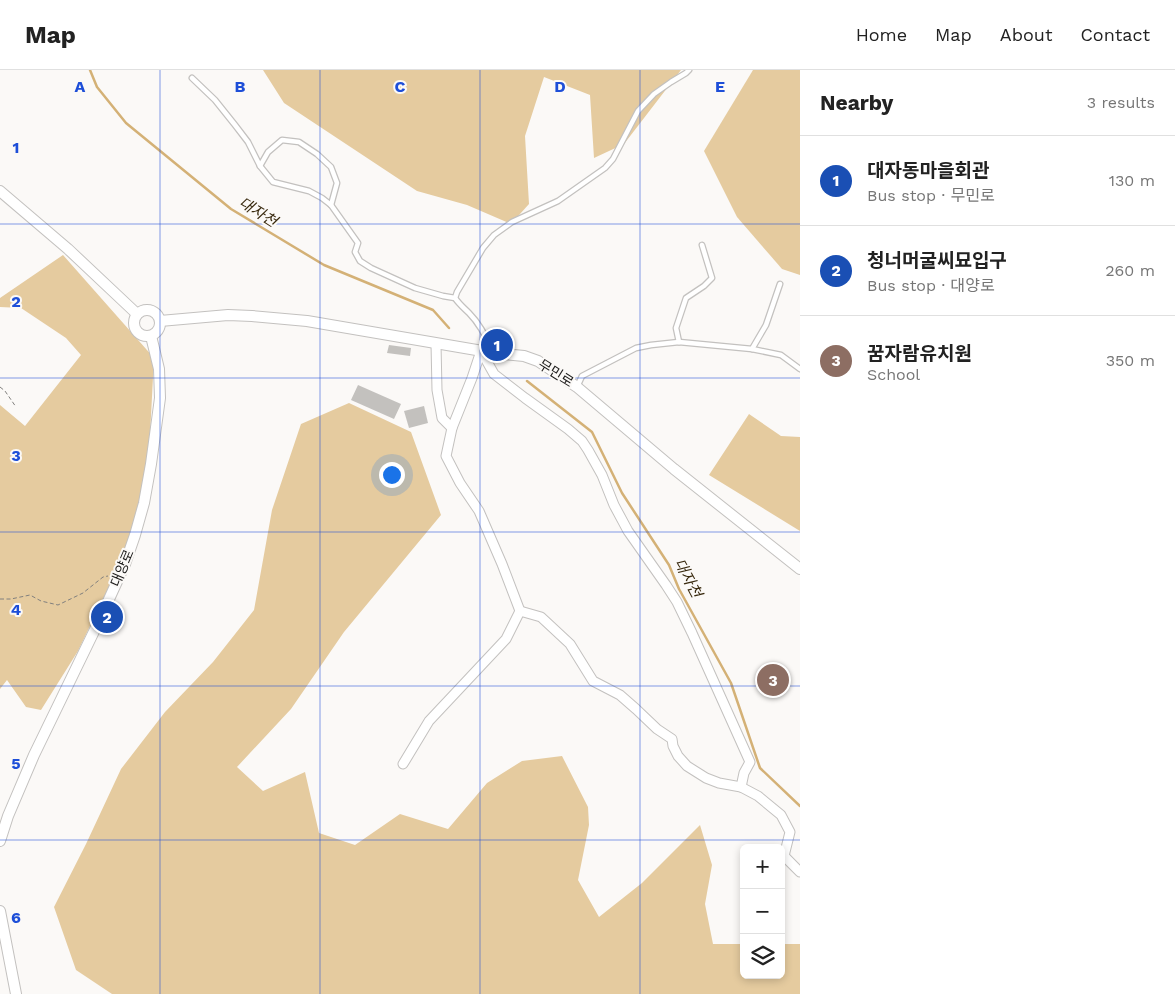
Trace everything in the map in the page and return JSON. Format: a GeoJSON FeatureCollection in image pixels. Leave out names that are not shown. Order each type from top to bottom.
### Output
{"type":"FeatureCollection","features":[{"type":"Feature","properties":{"kind":"street"},"geometry":{"type":"LineString","coordinates":[[0,191],[68,249],[137,314]]}},
{"type":"Feature","properties":{"kind":"street"},"geometry":{"type":"LineString","coordinates":[[145,309],[158,314],[160,321],[158,331],[151,336],[143,335],[136,330],[134,322],[137,314],[145,309]]}},
{"type":"Feature","properties":{"kind":"street","name":"무민로"},"geometry":{"type":"LineString","coordinates":[[160,321],[228,315],[252,316],[307,322],[436,344],[524,356],[538,361],[577,387],[674,469],[800,569]]}},
{"type":"Feature","properties":{"kind":"street","name":"대양로"},"geometry":{"type":"LineString","coordinates":[[0,841],[8,816],[34,755],[120,573],[135,535],[144,503],[160,398],[160,368],[151,336]]}},
{"type":"Feature","properties":{"kind":"street"},"geometry":{"type":"LineString","coordinates":[[436,344],[437,390],[442,418],[452,428]]}},
{"type":"Feature","properties":{"kind":"street"},"geometry":{"type":"LineString","coordinates":[[403,764],[430,720],[506,638],[520,611],[479,511],[460,483],[446,456],[452,428],[481,351]]}},
{"type":"Feature","properties":{"kind":"street"},"geometry":{"type":"LineString","coordinates":[[481,351],[494,374],[568,429],[582,441],[588,450],[628,531],[677,602],[692,633],[750,762],[744,773],[741,787]]}},
{"type":"Feature","properties":{"kind":"street"},"geometry":{"type":"LineString","coordinates":[[520,611],[541,617],[570,644],[593,681],[620,695],[672,740],[678,756],[687,766],[706,778],[741,787],[758,796],[781,815],[790,832],[785,852]]}},
{"type":"Feature","properties":{"kind":"street"},"geometry":{"type":"LineString","coordinates":[[785,857],[800,872]]}},
{"type":"Feature","properties":{"kind":"street"},"geometry":{"type":"LineString","coordinates":[[0,911],[16,994]]}},
{"type":"Feature","properties":{"kind":"lane"},"geometry":{"type":"LineString","coordinates":[[455,298],[483,248],[494,235],[512,222],[558,200],[605,168],[613,159],[638,111],[654,94],[686,74],[689,70]]}},
{"type":"Feature","properties":{"kind":"lane"},"geometry":{"type":"LineString","coordinates":[[192,78],[215,100],[235,125],[248,142],[260,166],[273,182],[309,191],[331,205],[358,243],[355,252],[360,261],[415,288],[455,298],[479,324],[494,353]]}},
{"type":"Feature","properties":{"kind":"lane"},"geometry":{"type":"LineString","coordinates":[[260,166],[268,152],[282,140],[298,142],[317,154],[331,167],[336,183],[331,205]]}},
{"type":"Feature","properties":{"kind":"lane"},"geometry":{"type":"LineString","coordinates":[[679,342],[676,328],[686,298],[712,278],[702,245]]}},
{"type":"Feature","properties":{"kind":"lane"},"geometry":{"type":"LineString","coordinates":[[752,349],[766,325],[780,284]]}},
{"type":"Feature","properties":{"kind":"lane"},"geometry":{"type":"LineString","coordinates":[[577,387],[582,376],[636,348],[679,342],[752,349],[781,355],[800,369]]}},
{"type":"Feature","properties":{"kind":"path"},"geometry":{"type":"LineString","coordinates":[[0,387],[16,407]]}},
{"type":"Feature","properties":{"kind":"path"},"geometry":{"type":"LineString","coordinates":[[0,599],[30,595],[41,602],[58,605],[83,593],[103,577],[120,573]]}},
{"type":"Feature","properties":{"kind":"shaded area"},"geometry":{"type":"Polygon","coordinates":[[[263,70],[681,70],[624,144],[594,158],[590,95],[544,77],[525,136],[529,204],[511,224],[467,205],[417,191],[284,103],[263,70]]]}},
{"type":"Feature","properties":{"kind":"shaded area"},"geometry":{"type":"Polygon","coordinates":[[[753,70],[800,70],[800,275],[782,269],[737,217],[704,151],[753,70]]]}},
{"type":"Feature","properties":{"kind":"shaded area"},"geometry":{"type":"Polygon","coordinates":[[[63,255],[154,358],[148,505],[78,651],[41,710],[26,707],[7,680],[0,689],[0,405],[25,426],[81,355],[66,338],[21,308],[0,307],[0,298],[63,255]]]}},
{"type":"Feature","properties":{"kind":"shaded area"},"geometry":{"type":"Polygon","coordinates":[[[349,403],[411,432],[441,515],[344,632],[291,709],[237,767],[263,791],[305,772],[319,833],[355,845],[400,814],[448,829],[487,783],[522,761],[562,756],[588,807],[589,825],[578,880],[599,917],[642,883],[700,825],[712,865],[705,904],[713,944],[740,944],[740,979],[785,979],[785,944],[800,944],[800,994],[112,994],[76,970],[54,907],[121,769],[165,712],[213,662],[254,610],[272,510],[301,424],[349,403]]]}},
{"type":"Feature","properties":{"kind":"shaded area"},"geometry":{"type":"Polygon","coordinates":[[[749,414],[781,436],[800,437],[800,531],[709,475],[749,414]]]}},
{"type":"Feature","properties":{"kind":"building"},"geometry":{"type":"Polygon","coordinates":[[[389,345],[411,348],[410,356],[387,353],[389,345]]]}},
{"type":"Feature","properties":{"kind":"building"},"geometry":{"type":"Polygon","coordinates":[[[358,385],[401,404],[394,419],[351,400],[358,385]]]}},
{"type":"Feature","properties":{"kind":"building"},"geometry":{"type":"Polygon","coordinates":[[[424,406],[428,423],[409,428],[404,411],[424,406]]]}},
{"type":"Feature","properties":{"kind":"waterway","name":"대자천"},"geometry":{"type":"LineString","coordinates":[[90,70],[97,87],[126,123],[231,209],[324,265],[433,310],[449,328]]}},
{"type":"Feature","properties":{"kind":"waterway","name":"대자천"},"geometry":{"type":"LineString","coordinates":[[527,381],[592,432],[622,493],[669,565],[679,589],[731,683],[760,768],[800,806]]}},
{"type":"Feature","properties":{"kind":"place","name":"대자동마을회관"},"geometry":{"type":"Point","coordinates":[497,345]}},
{"type":"Feature","properties":{"kind":"place","name":"청너머굴씨묘입구"},"geometry":{"type":"Point","coordinates":[107,617]}},
{"type":"Feature","properties":{"kind":"place","name":"꿈자람유치원"},"geometry":{"type":"Point","coordinates":[773,680]}}]}
